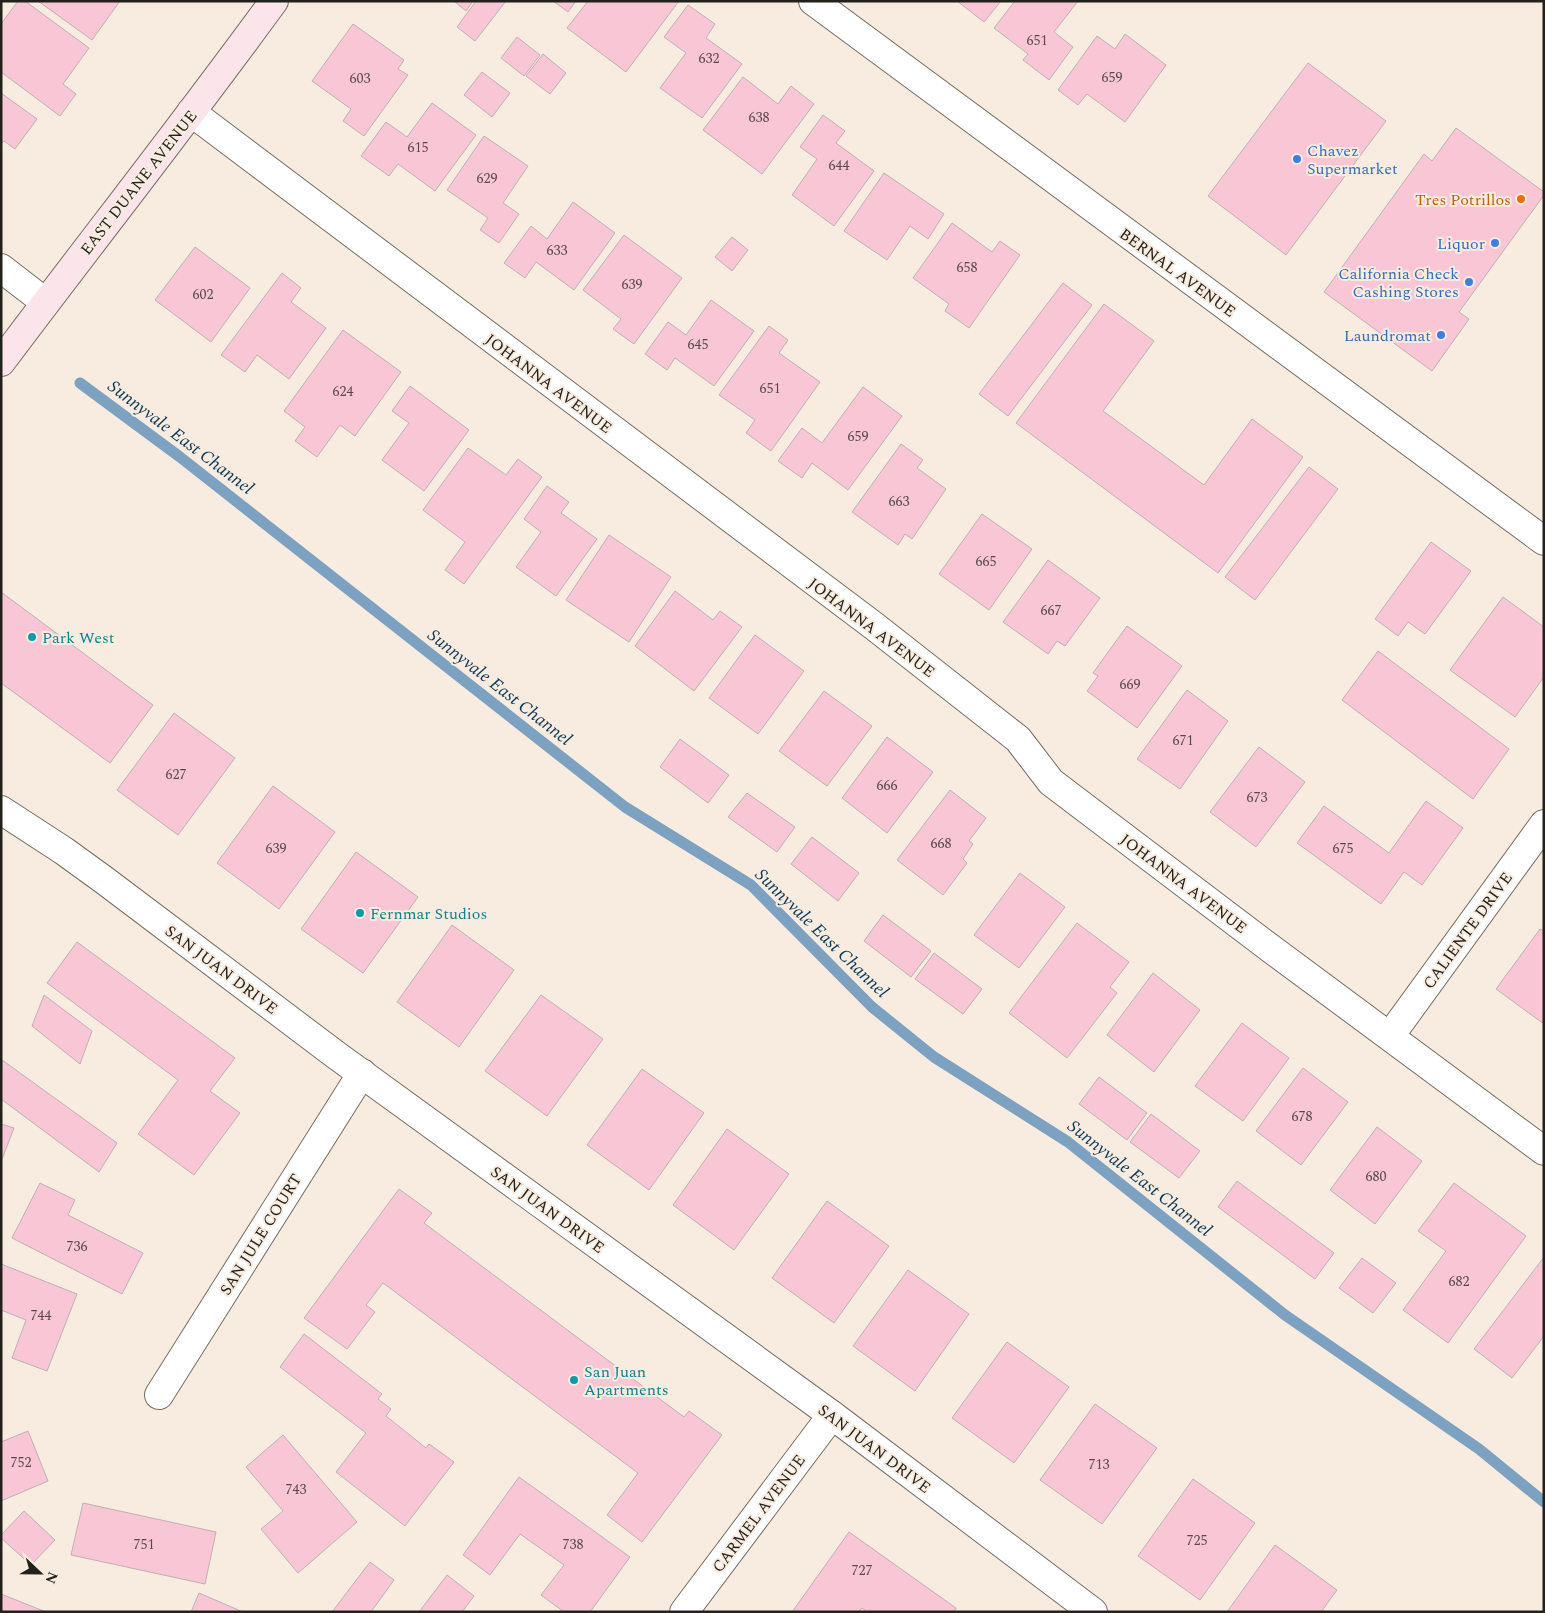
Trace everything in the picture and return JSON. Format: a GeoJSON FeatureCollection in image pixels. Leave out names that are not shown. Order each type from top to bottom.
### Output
{"type":"FeatureCollection","features":[{"type":"Feature","properties":{"kind":"main road","name":"EAST DUANE AVENUE"},"geometry":{"type":"LineString","coordinates":[[1,362],[192,112],[274,1]]}},
{"type":"Feature","properties":{"kind":"street","name":"BERNAL AVENUE"},"geometry":{"type":"LineString","coordinates":[[813,1],[1544,541]]}},
{"type":"Feature","properties":{"kind":"street","name":"JOHANNA AVENUE"},"geometry":{"type":"LineString","coordinates":[[192,112],[874,626],[1018,739],[1051,782],[1270,948],[1544,1151]]}},
{"type":"Feature","properties":{"kind":"street"},"geometry":{"type":"LineString","coordinates":[[1,268],[46,302]]}},
{"type":"Feature","properties":{"kind":"street","name":"SAN JUAN DRIVE"},"geometry":{"type":"LineString","coordinates":[[1,810],[64,851],[104,880],[362,1073],[832,1415],[1093,1612]]}},
{"type":"Feature","properties":{"kind":"street","name":"CALIENTE DRIVE"},"geometry":{"type":"LineString","coordinates":[[1390,1036],[1544,824]]}},
{"type":"Feature","properties":{"kind":"street","name":"SAN JULE COURT"},"geometry":{"type":"LineString","coordinates":[[159,1395],[362,1073]]}},
{"type":"Feature","properties":{"kind":"street","name":"CARMEL AVENUE"},"geometry":{"type":"LineString","coordinates":[[684,1612],[832,1415]]}},
{"type":"Feature","properties":{"kind":"building"},"geometry":{"type":"Polygon","coordinates":[[[18,1],[25,1],[89,48],[63,84],[76,94],[60,116],[1,72],[1,24],[18,1]]]}},
{"type":"Feature","properties":{"kind":"building"},"geometry":{"type":"Polygon","coordinates":[[[38,1],[120,1],[92,40],[38,1]]]}},
{"type":"Feature","properties":{"kind":"building"},"geometry":{"type":"Polygon","coordinates":[[[454,1],[473,1],[466,11],[454,1]]]}},
{"type":"Feature","properties":{"kind":"building"},"geometry":{"type":"Polygon","coordinates":[[[476,1],[506,1],[475,41],[457,27],[476,1]]]}},
{"type":"Feature","properties":{"kind":"building"},"geometry":{"type":"Polygon","coordinates":[[[553,1],[576,1],[568,12],[553,1]]]}},
{"type":"Feature","properties":{"kind":"building"},"geometry":{"type":"Polygon","coordinates":[[[588,1],[679,1],[626,72],[567,28],[588,1]]]}},
{"type":"Feature","properties":{"kind":"building"},"geometry":{"type":"Polygon","coordinates":[[[957,1],[1001,1],[984,22],[957,1]]]}},
{"type":"Feature","properties":{"kind":"building"},"geometry":{"type":"Polygon","coordinates":[[[1015,1],[1078,1],[1054,32],[1073,47],[1049,80],[1023,60],[1028,54],[994,28],[1015,1]]]}},
{"type":"Feature","properties":{"kind":"building"},"geometry":{"type":"Polygon","coordinates":[[[688,5],[715,24],[706,38],[742,64],[702,118],[660,88],[686,53],[664,37],[688,5]]]}},
{"type":"Feature","properties":{"kind":"building"},"geometry":{"type":"Polygon","coordinates":[[[353,24],[404,60],[398,69],[408,75],[364,136],[343,121],[351,109],[312,81],[353,24]]]}},
{"type":"Feature","properties":{"kind":"building"},"geometry":{"type":"Polygon","coordinates":[[[1125,34],[1166,65],[1125,122],[1087,94],[1078,105],[1058,90],[1097,36],[1115,49],[1125,34]]]}},
{"type":"Feature","properties":{"kind":"building"},"geometry":{"type":"Polygon","coordinates":[[[517,37],[540,55],[524,76],[501,58],[517,37]]]}},
{"type":"Feature","properties":{"kind":"building"},"geometry":{"type":"Polygon","coordinates":[[[543,54],[566,73],[550,94],[526,76],[543,54]]]}},
{"type":"Feature","properties":{"kind":"building","name":"Chavez Supermarket"},"geometry":{"type":"Polygon","coordinates":[[[1308,63],[1386,121],[1286,255],[1208,196],[1308,63]]]}},
{"type":"Feature","properties":{"kind":"building"},"geometry":{"type":"Polygon","coordinates":[[[482,72],[510,93],[492,117],[464,95],[482,72]]]}},
{"type":"Feature","properties":{"kind":"building"},"geometry":{"type":"Polygon","coordinates":[[[743,77],[778,104],[791,86],[814,104],[762,174],[703,130],[743,77]]]}},
{"type":"Feature","properties":{"kind":"building"},"geometry":{"type":"Polygon","coordinates":[[[1,93],[37,119],[15,149],[4,141],[1,144],[1,93]]]}},
{"type":"Feature","properties":{"kind":"building"},"geometry":{"type":"Polygon","coordinates":[[[432,103],[476,135],[435,191],[398,164],[389,176],[361,156],[386,122],[407,137],[432,103]]]}},
{"type":"Feature","properties":{"kind":"building"},"geometry":{"type":"Polygon","coordinates":[[[823,115],[845,131],[836,143],[874,171],[834,226],[792,195],[817,159],[800,147],[823,115]]]}},
{"type":"Feature","properties":{"kind":"building"},"geometry":{"type":"Polygon","coordinates":[[[1456,128],[1544,192],[1544,195],[1459,312],[1469,319],[1432,371],[1324,292],[1424,154],[1432,161],[1456,128]]]}},
{"type":"Feature","properties":{"kind":"building"},"geometry":{"type":"Polygon","coordinates":[[[484,136],[528,166],[503,203],[519,214],[499,243],[480,230],[488,218],[447,190],[484,136]]]}},
{"type":"Feature","properties":{"kind":"building"},"geometry":{"type":"Polygon","coordinates":[[[884,173],[944,214],[928,239],[910,226],[887,260],[844,231],[884,173]]]}},
{"type":"Feature","properties":{"kind":"building"},"geometry":{"type":"Polygon","coordinates":[[[573,202],[615,233],[574,290],[536,262],[525,278],[504,263],[531,226],[547,239],[573,202]]]}},
{"type":"Feature","properties":{"kind":"building"},"geometry":{"type":"Polygon","coordinates":[[[952,223],[992,252],[1000,241],[1020,255],[969,328],[945,311],[949,304],[913,278],[952,223]]]}},
{"type":"Feature","properties":{"kind":"building"},"geometry":{"type":"Polygon","coordinates":[[[624,235],[682,278],[634,344],[613,329],[621,319],[583,290],[624,235]]]}},
{"type":"Feature","properties":{"kind":"building"},"geometry":{"type":"Polygon","coordinates":[[[732,237],[748,250],[732,271],[715,257],[732,237]]]}},
{"type":"Feature","properties":{"kind":"building"},"geometry":{"type":"Polygon","coordinates":[[[195,247],[250,288],[211,342],[155,300],[195,247]]]}},
{"type":"Feature","properties":{"kind":"building"},"geometry":{"type":"Polygon","coordinates":[[[282,273],[301,288],[291,302],[326,328],[289,379],[257,355],[245,372],[221,355],[282,273]]]}},
{"type":"Feature","properties":{"kind":"building"},"geometry":{"type":"Polygon","coordinates":[[[1063,283],[1092,305],[1008,416],[979,394],[1063,283]]]}},
{"type":"Feature","properties":{"kind":"building"},"geometry":{"type":"Polygon","coordinates":[[[711,300],[754,331],[714,386],[675,358],[667,370],[645,354],[668,322],[686,335],[711,300]]]}},
{"type":"Feature","properties":{"kind":"building"},"geometry":{"type":"Polygon","coordinates":[[[1104,304],[1154,341],[1103,411],[1204,485],[1252,419],[1303,457],[1218,573],[1016,423],[1104,304]]]}},
{"type":"Feature","properties":{"kind":"building"},"geometry":{"type":"Polygon","coordinates":[[[769,326],[788,340],[779,353],[820,382],[771,451],[746,433],[755,420],[719,395],[769,326]]]}},
{"type":"Feature","properties":{"kind":"building"},"geometry":{"type":"Polygon","coordinates":[[[343,330],[401,372],[355,436],[340,425],[317,457],[295,441],[305,427],[284,411],[343,330]]]}},
{"type":"Feature","properties":{"kind":"building"},"geometry":{"type":"Polygon","coordinates":[[[410,386],[469,430],[424,491],[382,460],[409,423],[392,411],[410,386]]]}},
{"type":"Feature","properties":{"kind":"building"},"geometry":{"type":"Polygon","coordinates":[[[863,387],[902,416],[848,490],[812,463],[802,478],[778,461],[802,428],[822,443],[863,387]]]}},
{"type":"Feature","properties":{"kind":"building"},"geometry":{"type":"Polygon","coordinates":[[[901,444],[923,460],[917,468],[946,489],[912,539],[905,534],[898,545],[852,512],[901,444]]]}},
{"type":"Feature","properties":{"kind":"building"},"geometry":{"type":"Polygon","coordinates":[[[468,448],[506,475],[518,459],[542,477],[464,584],[445,570],[465,542],[423,510],[468,448]]]}},
{"type":"Feature","properties":{"kind":"building"},"geometry":{"type":"Polygon","coordinates":[[[1309,467],[1338,489],[1255,600],[1225,577],[1309,467]]]}},
{"type":"Feature","properties":{"kind":"building"},"geometry":{"type":"Polygon","coordinates":[[[547,486],[569,502],[561,513],[597,539],[556,596],[516,567],[541,532],[524,519],[547,486]]]}},
{"type":"Feature","properties":{"kind":"building"},"geometry":{"type":"Polygon","coordinates":[[[982,514],[1032,549],[989,610],[939,574],[982,514]]]}},
{"type":"Feature","properties":{"kind":"building"},"geometry":{"type":"Polygon","coordinates":[[[609,535],[671,577],[629,642],[566,600],[609,535]]]}},
{"type":"Feature","properties":{"kind":"building"},"geometry":{"type":"Polygon","coordinates":[[[1431,542],[1471,571],[1425,634],[1408,622],[1398,636],[1375,619],[1431,542]]]}},
{"type":"Feature","properties":{"kind":"building"},"geometry":{"type":"Polygon","coordinates":[[[1048,560],[1100,598],[1065,646],[1057,641],[1048,654],[1003,622],[1048,560]]]}},
{"type":"Feature","properties":{"kind":"building"},"geometry":{"type":"Polygon","coordinates":[[[675,591],[713,620],[720,611],[742,627],[694,691],[635,646],[675,591]]]}},
{"type":"Feature","properties":{"kind":"building","name":"Park West"},"geometry":{"type":"Polygon","coordinates":[[[1,592],[153,705],[110,763],[1,683],[1,592]]]}},
{"type":"Feature","properties":{"kind":"building"},"geometry":{"type":"Polygon","coordinates":[[[1503,597],[1544,627],[1544,677],[1515,717],[1450,670],[1503,597]]]}},
{"type":"Feature","properties":{"kind":"building"},"geometry":{"type":"Polygon","coordinates":[[[1127,626],[1182,666],[1137,728],[1087,691],[1098,676],[1093,673],[1127,626]]]}},
{"type":"Feature","properties":{"kind":"building"},"geometry":{"type":"Polygon","coordinates":[[[755,635],[804,671],[758,734],[709,698],[755,635]]]}},
{"type":"Feature","properties":{"kind":"building"},"geometry":{"type":"Polygon","coordinates":[[[1378,651],[1509,749],[1473,799],[1342,700],[1378,651]]]}},
{"type":"Feature","properties":{"kind":"building"},"geometry":{"type":"Polygon","coordinates":[[[1187,690],[1228,721],[1180,789],[1137,759],[1187,690]]]}},
{"type":"Feature","properties":{"kind":"building"},"geometry":{"type":"Polygon","coordinates":[[[824,691],[872,726],[827,786],[779,751],[824,691]]]}},
{"type":"Feature","properties":{"kind":"building"},"geometry":{"type":"Polygon","coordinates":[[[174,713],[235,758],[178,835],[117,790],[174,713]]]}},
{"type":"Feature","properties":{"kind":"building"},"geometry":{"type":"Polygon","coordinates":[[[887,737],[933,772],[887,833],[842,798],[887,737]]]}},
{"type":"Feature","properties":{"kind":"building"},"geometry":{"type":"Polygon","coordinates":[[[680,739],[729,775],[708,803],[660,767],[680,739]]]}},
{"type":"Feature","properties":{"kind":"building"},"geometry":{"type":"Polygon","coordinates":[[[1259,747],[1305,782],[1256,847],[1210,812],[1259,747]]]}},
{"type":"Feature","properties":{"kind":"building"},"geometry":{"type":"Polygon","coordinates":[[[273,786],[335,832],[279,909],[217,863],[273,786]]]}},
{"type":"Feature","properties":{"kind":"building"},"geometry":{"type":"Polygon","coordinates":[[[950,790],[986,818],[969,841],[973,844],[963,859],[967,863],[943,895],[897,860],[950,790]]]}},
{"type":"Feature","properties":{"kind":"building"},"geometry":{"type":"Polygon","coordinates":[[[747,793],[795,827],[777,852],[728,817],[747,793]]]}},
{"type":"Feature","properties":{"kind":"building"},"geometry":{"type":"Polygon","coordinates":[[[1426,801],[1463,828],[1422,885],[1404,872],[1381,904],[1297,843],[1324,806],[1389,853],[1426,801]]]}},
{"type":"Feature","properties":{"kind":"building"},"geometry":{"type":"Polygon","coordinates":[[[812,837],[859,873],[838,901],[791,864],[812,837]]]}},
{"type":"Feature","properties":{"kind":"building","name":"Fernmar Studios"},"geometry":{"type":"Polygon","coordinates":[[[356,852],[418,897],[363,973],[301,929],[356,852]]]}},
{"type":"Feature","properties":{"kind":"building"},"geometry":{"type":"Polygon","coordinates":[[[1020,873],[1065,907],[1019,968],[974,935],[1020,873]]]}},
{"type":"Feature","properties":{"kind":"building"},"geometry":{"type":"Polygon","coordinates":[[[883,915],[931,951],[911,977],[864,941],[883,915]]]}},
{"type":"Feature","properties":{"kind":"building"},"geometry":{"type":"Polygon","coordinates":[[[1077,923],[1129,962],[1110,987],[1117,993],[1067,1058],[1009,1013],[1077,923]]]}},
{"type":"Feature","properties":{"kind":"building"},"geometry":{"type":"Polygon","coordinates":[[[452,925],[514,970],[459,1047],[397,1002],[452,925]]]}},
{"type":"Feature","properties":{"kind":"building"},"geometry":{"type":"Polygon","coordinates":[[[1540,929],[1544,931],[1544,1024],[1496,989],[1540,929]]]}},
{"type":"Feature","properties":{"kind":"building"},"geometry":{"type":"Polygon","coordinates":[[[77,942],[235,1058],[210,1091],[240,1113],[194,1175],[138,1134],[178,1080],[47,983],[77,942]]]}},
{"type":"Feature","properties":{"kind":"building"},"geometry":{"type":"Polygon","coordinates":[[[934,953],[982,989],[963,1014],[915,979],[934,953]]]}},
{"type":"Feature","properties":{"kind":"building"},"geometry":{"type":"Polygon","coordinates":[[[1153,973],[1200,1010],[1154,1072],[1107,1035],[1153,973]]]}},
{"type":"Feature","properties":{"kind":"building"},"geometry":{"type":"Polygon","coordinates":[[[44,995],[92,1031],[80,1064],[32,1026],[44,995]]]}},
{"type":"Feature","properties":{"kind":"building"},"geometry":{"type":"Polygon","coordinates":[[[541,995],[603,1039],[547,1116],[485,1071],[541,995]]]}},
{"type":"Feature","properties":{"kind":"building"},"geometry":{"type":"Polygon","coordinates":[[[1242,1023],[1289,1058],[1243,1121],[1195,1086],[1242,1023]]]}},
{"type":"Feature","properties":{"kind":"building"},"geometry":{"type":"Polygon","coordinates":[[[2,1060],[117,1143],[99,1172],[1,1099],[2,1060]]]}},
{"type":"Feature","properties":{"kind":"building"},"geometry":{"type":"Polygon","coordinates":[[[1303,1068],[1348,1102],[1301,1165],[1256,1131],[1303,1068]]]}},
{"type":"Feature","properties":{"kind":"building"},"geometry":{"type":"Polygon","coordinates":[[[642,1069],[704,1113],[649,1190],[587,1145],[642,1069]]]}},
{"type":"Feature","properties":{"kind":"building"},"geometry":{"type":"Polygon","coordinates":[[[1099,1077],[1147,1113],[1127,1140],[1079,1104],[1099,1077]]]}},
{"type":"Feature","properties":{"kind":"building"},"geometry":{"type":"Polygon","coordinates":[[[1151,1114],[1200,1151],[1179,1178],[1130,1142],[1151,1114]]]}},
{"type":"Feature","properties":{"kind":"building"},"geometry":{"type":"Polygon","coordinates":[[[1,1124],[14,1128],[1,1162],[1,1124]]]}},
{"type":"Feature","properties":{"kind":"building"},"geometry":{"type":"Polygon","coordinates":[[[1377,1127],[1422,1161],[1375,1224],[1330,1190],[1377,1127]]]}},
{"type":"Feature","properties":{"kind":"building"},"geometry":{"type":"Polygon","coordinates":[[[727,1129],[789,1174],[734,1250],[673,1205],[727,1129]]]}},
{"type":"Feature","properties":{"kind":"building"},"geometry":{"type":"Polygon","coordinates":[[[1237,1181],[1334,1253],[1315,1279],[1218,1207],[1237,1181]]]}},
{"type":"Feature","properties":{"kind":"building"},"geometry":{"type":"Polygon","coordinates":[[[40,1183],[75,1200],[68,1215],[143,1253],[122,1294],[12,1238],[40,1183]]]}},
{"type":"Feature","properties":{"kind":"building"},"geometry":{"type":"Polygon","coordinates":[[[1454,1183],[1526,1236],[1448,1343],[1403,1310],[1446,1251],[1418,1231],[1454,1183]]]}},
{"type":"Feature","properties":{"kind":"building","name":"San Juan Apartments"},"geometry":{"type":"Polygon","coordinates":[[[399,1189],[432,1213],[424,1223],[684,1417],[689,1411],[722,1435],[642,1542],[607,1515],[638,1473],[383,1283],[366,1305],[375,1312],[347,1349],[304,1318],[399,1189]]]}},
{"type":"Feature","properties":{"kind":"building"},"geometry":{"type":"Polygon","coordinates":[[[827,1201],[889,1246],[834,1323],[772,1278],[827,1201]]]}},
{"type":"Feature","properties":{"kind":"building"},"geometry":{"type":"Polygon","coordinates":[[[1544,1257],[1544,1336],[1512,1378],[1474,1349],[1544,1257]]]}},
{"type":"Feature","properties":{"kind":"building"},"geometry":{"type":"Polygon","coordinates":[[[1362,1258],[1396,1283],[1373,1313],[1339,1288],[1362,1258]]]}},
{"type":"Feature","properties":{"kind":"building"},"geometry":{"type":"Polygon","coordinates":[[[1,1264],[77,1294],[47,1371],[12,1358],[26,1320],[1,1310],[1,1264]]]}},
{"type":"Feature","properties":{"kind":"building"},"geometry":{"type":"Polygon","coordinates":[[[908,1270],[969,1314],[915,1391],[853,1346],[908,1270]]]}},
{"type":"Feature","properties":{"kind":"building"},"geometry":{"type":"Polygon","coordinates":[[[304,1334],[382,1394],[378,1399],[391,1409],[386,1416],[426,1448],[429,1444],[454,1462],[405,1526],[336,1472],[366,1433],[280,1367],[304,1334]]]}},
{"type":"Feature","properties":{"kind":"building"},"geometry":{"type":"Polygon","coordinates":[[[1007,1342],[1069,1387],[1014,1463],[952,1418],[1007,1342]]]}},
{"type":"Feature","properties":{"kind":"building"},"geometry":{"type":"Polygon","coordinates":[[[1095,1404],[1157,1448],[1102,1524],[1040,1480],[1095,1404]]]}},
{"type":"Feature","properties":{"kind":"building"},"geometry":{"type":"Polygon","coordinates":[[[28,1431],[48,1481],[1,1501],[1,1442],[28,1431]]]}},
{"type":"Feature","properties":{"kind":"building"},"geometry":{"type":"Polygon","coordinates":[[[283,1435],[357,1522],[298,1573],[261,1529],[283,1511],[246,1467],[283,1435]]]}},
{"type":"Feature","properties":{"kind":"building"},"geometry":{"type":"Polygon","coordinates":[[[519,1477],[630,1557],[590,1612],[564,1612],[541,1595],[564,1565],[520,1534],[490,1575],[463,1555],[519,1477]]]}},
{"type":"Feature","properties":{"kind":"building"},"geometry":{"type":"Polygon","coordinates":[[[1193,1479],[1255,1523],[1200,1600],[1138,1556],[1193,1479]]]}},
{"type":"Feature","properties":{"kind":"building"},"geometry":{"type":"Polygon","coordinates":[[[83,1503],[216,1532],[205,1584],[71,1555],[83,1503]]]}},
{"type":"Feature","properties":{"kind":"building"},"geometry":{"type":"Polygon","coordinates":[[[24,1511],[55,1540],[31,1565],[1,1538],[1,1535],[24,1511]]]}},
{"type":"Feature","properties":{"kind":"building"},"geometry":{"type":"Polygon","coordinates":[[[849,1532],[956,1608],[954,1612],[867,1612],[862,1608],[859,1612],[792,1612],[849,1532]]]}},
{"type":"Feature","properties":{"kind":"building"},"geometry":{"type":"Polygon","coordinates":[[[1275,1545],[1337,1590],[1321,1612],[1227,1612],[1275,1545]]]}},
{"type":"Feature","properties":{"kind":"building"},"geometry":{"type":"Polygon","coordinates":[[[370,1562],[394,1580],[371,1612],[332,1612],[370,1562]]]}},
{"type":"Feature","properties":{"kind":"building"},"geometry":{"type":"Polygon","coordinates":[[[447,1575],[474,1596],[462,1612],[419,1612],[447,1575]]]}},
{"type":"Feature","properties":{"kind":"building"},"geometry":{"type":"Polygon","coordinates":[[[199,1593],[243,1612],[191,1612],[199,1593]]]}},
{"type":"Feature","properties":{"kind":"building"},"geometry":{"type":"Polygon","coordinates":[[[1,1594],[46,1612],[1,1612],[1,1594]]]}},
{"type":"Feature","properties":{"kind":"waterway","name":"Sunnyvale East Channel"},"geometry":{"type":"LineString","coordinates":[[80,383],[180,457],[625,807],[751,885],[872,1007],[934,1057],[1068,1142],[1285,1315],[1479,1449],[1544,1502]]}},
{"type":"Feature","properties":{"kind":"place","name":"Chavez Supermarket"},"geometry":{"type":"Point","coordinates":[1297,159]}},
{"type":"Feature","properties":{"kind":"place","name":"Tres Potrillos"},"geometry":{"type":"Point","coordinates":[1521,199]}},
{"type":"Feature","properties":{"kind":"place","name":"Liquor"},"geometry":{"type":"Point","coordinates":[1495,243]}},
{"type":"Feature","properties":{"kind":"place","name":"California Check Cashing Stores"},"geometry":{"type":"Point","coordinates":[1469,282]}},
{"type":"Feature","properties":{"kind":"place","name":"Laundromat"},"geometry":{"type":"Point","coordinates":[1441,335]}},
{"type":"Feature","properties":{"kind":"place","name":"Park West"},"geometry":{"type":"Point","coordinates":[32,637]}},
{"type":"Feature","properties":{"kind":"place","name":"Fernmar Studios"},"geometry":{"type":"Point","coordinates":[360,913]}},
{"type":"Feature","properties":{"kind":"place","name":"San Juan Apartments"},"geometry":{"type":"Point","coordinates":[574,1380]}}]}
